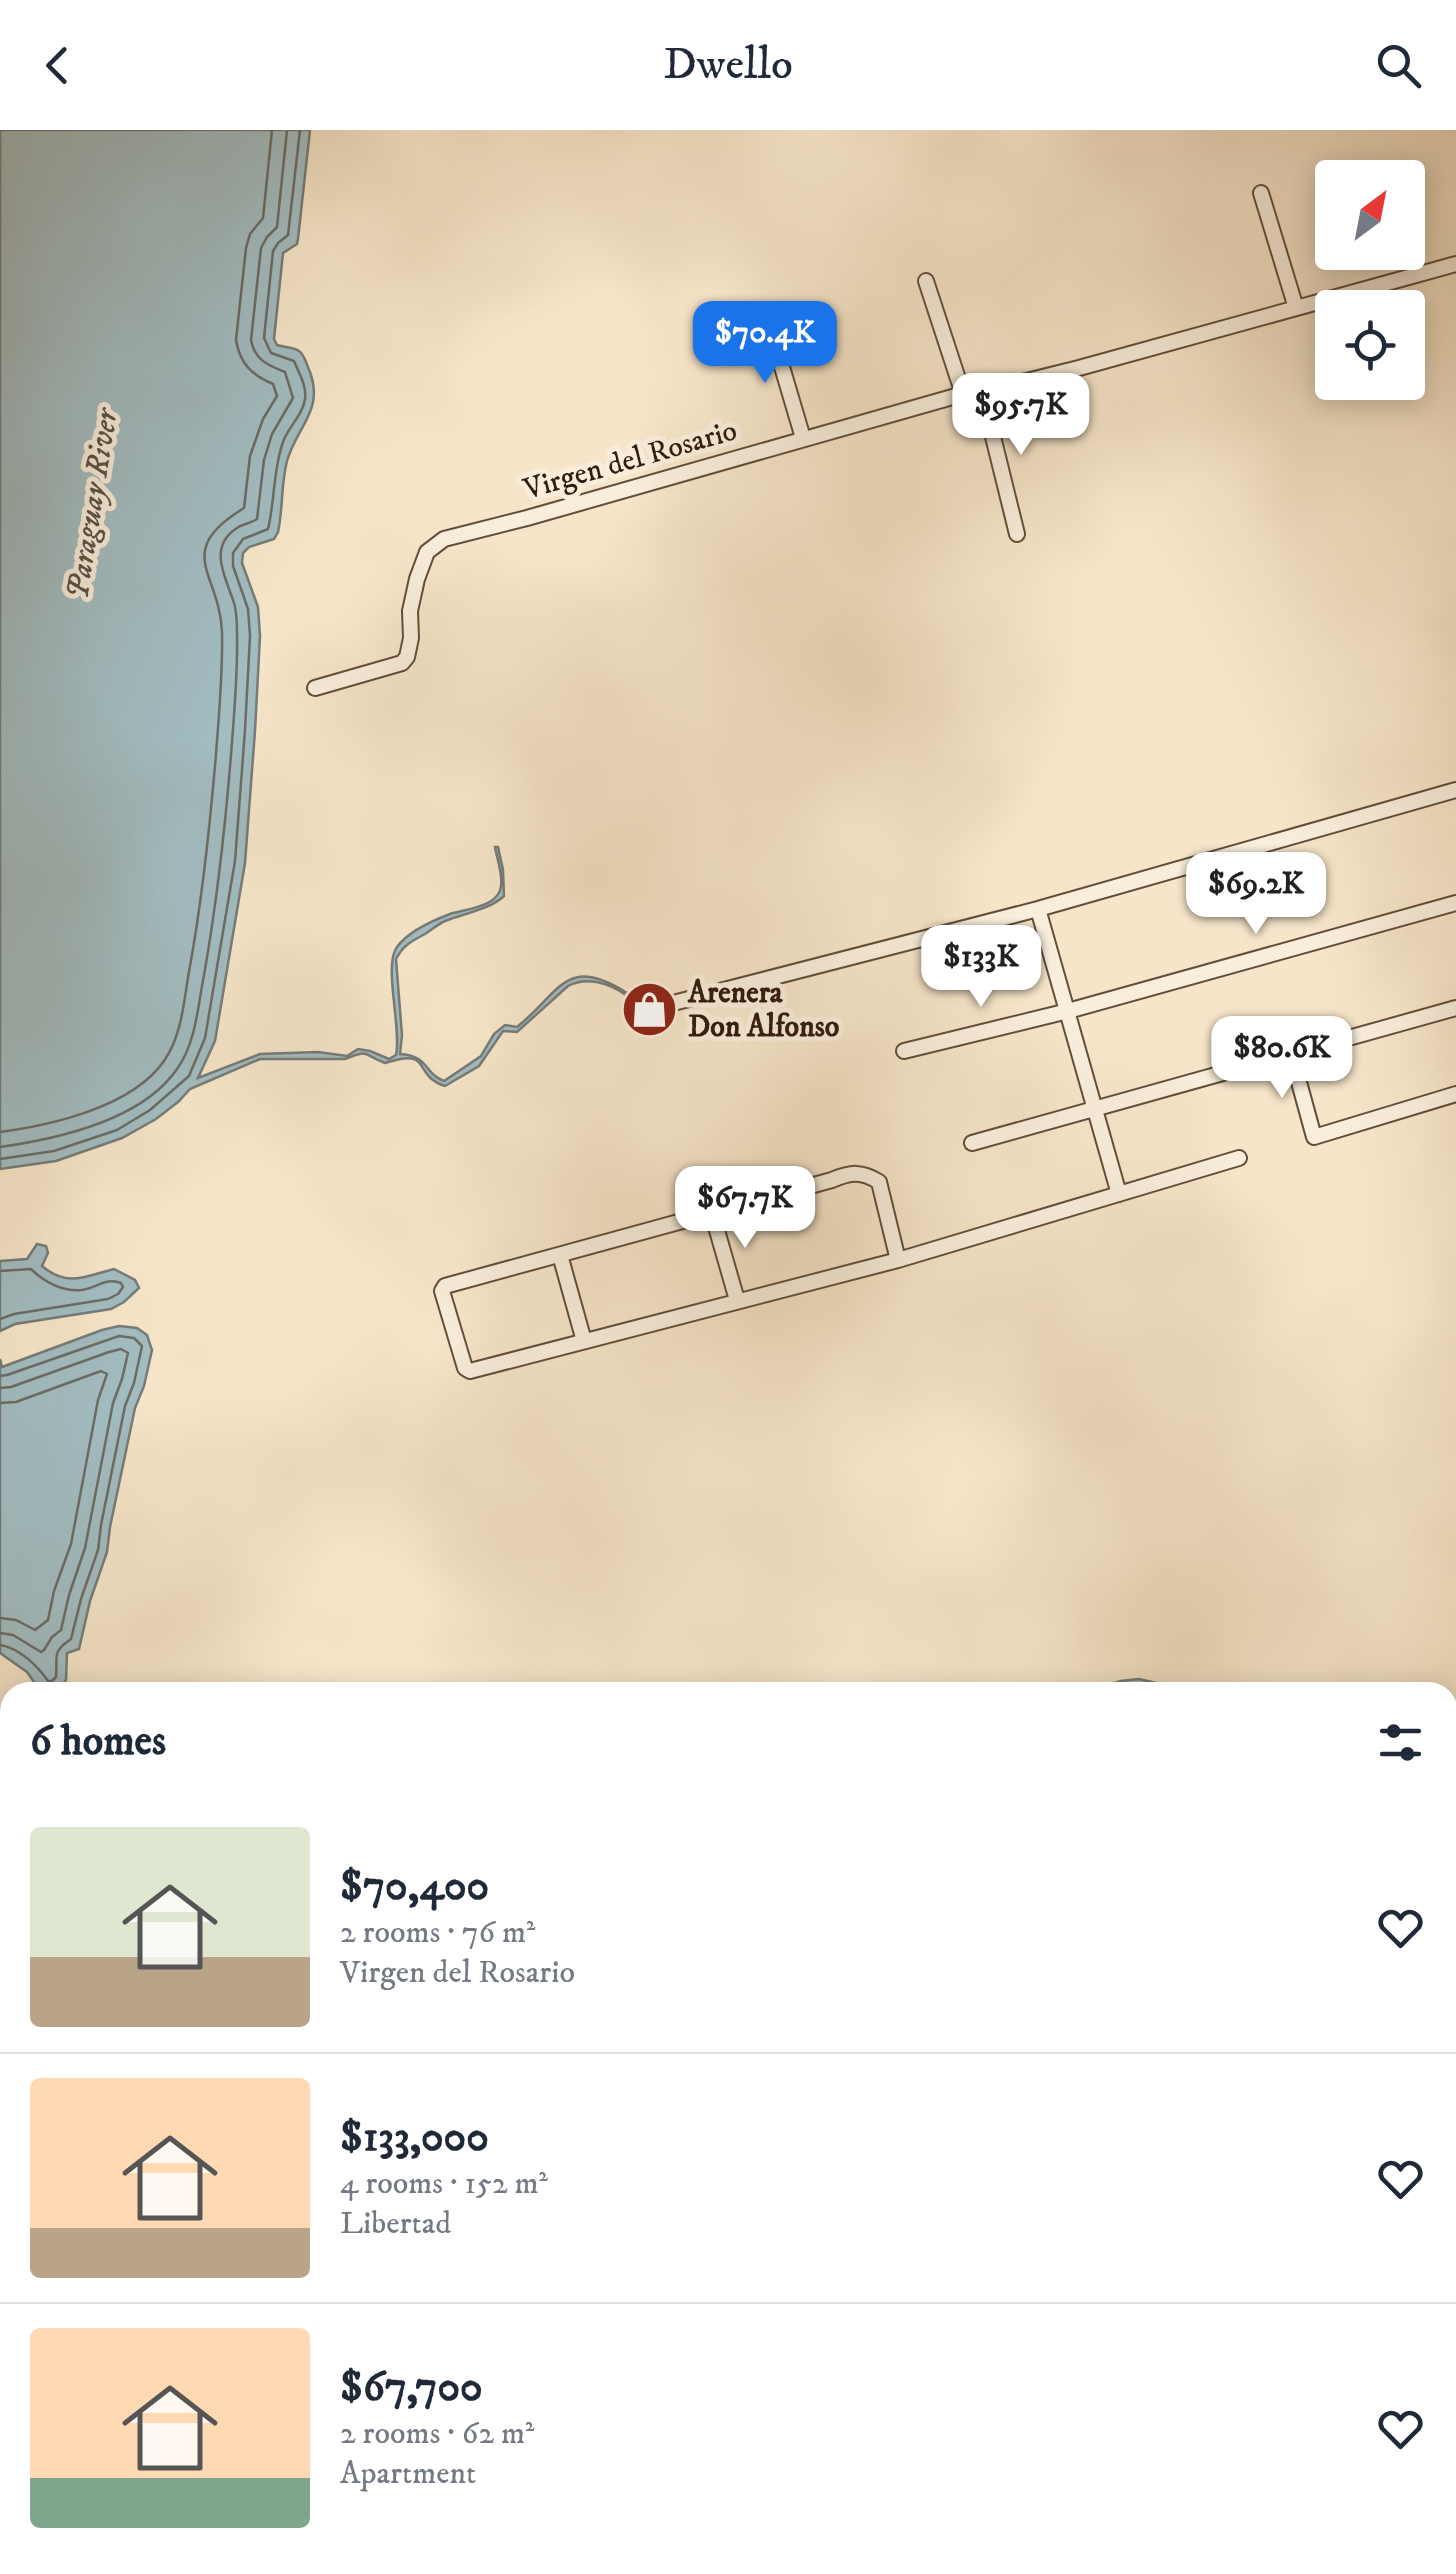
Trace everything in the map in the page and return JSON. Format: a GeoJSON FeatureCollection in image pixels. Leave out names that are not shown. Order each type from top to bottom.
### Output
{"type":"FeatureCollection","features":[{"type":"Feature","properties":{"kind":"street"},"geometry":{"type":"LineString","coordinates":[[1261,193],[1296,308]]}},
{"type":"Feature","properties":{"kind":"street","name":"Virgen del Rosario"},"geometry":{"type":"LineString","coordinates":[[316,688],[402,663],[408,657],[410,611],[417,579],[427,552],[444,538],[963,394],[1456,264]]}},
{"type":"Feature","properties":{"kind":"street"},"geometry":{"type":"LineString","coordinates":[[926,281],[963,394]]}},
{"type":"Feature","properties":{"kind":"street"},"geometry":{"type":"LineString","coordinates":[[769,322],[803,438]]}},
{"type":"Feature","properties":{"kind":"street"},"geometry":{"type":"LineString","coordinates":[[982,392],[1017,534]]}},
{"type":"Feature","properties":{"kind":"street"},"geometry":{"type":"LineString","coordinates":[[650,1009],[1038,908],[1456,790]]}},
{"type":"Feature","properties":{"kind":"street"},"geometry":{"type":"LineString","coordinates":[[904,1051],[1068,1012],[1456,903]]}},
{"type":"Feature","properties":{"kind":"street"},"geometry":{"type":"LineString","coordinates":[[1038,908],[1120,1194]]}},
{"type":"Feature","properties":{"kind":"street"},"geometry":{"type":"LineString","coordinates":[[972,1143],[1456,1008]]}},
{"type":"Feature","properties":{"kind":"street"},"geometry":{"type":"LineString","coordinates":[[1291,1053],[1314,1137],[1456,1094]]}},
{"type":"Feature","properties":{"kind":"street"},"geometry":{"type":"LineString","coordinates":[[898,1260],[879,1182],[864,1173],[846,1174],[444,1286],[442,1291],[467,1370],[898,1260],[1239,1158]]}},
{"type":"Feature","properties":{"kind":"street"},"geometry":{"type":"LineString","coordinates":[[712,1213],[736,1300]]}},
{"type":"Feature","properties":{"kind":"street"},"geometry":{"type":"LineString","coordinates":[[560,1255],[584,1341]]}},
{"type":"Feature","properties":{"kind":"water","name":"Paraguay River"},"geometry":{"type":"Polygon","coordinates":[[[0,130],[310,130],[298,239],[283,253],[274,339],[277,345],[303,355],[314,397],[287,461],[278,532],[274,539],[243,553],[242,563],[258,607],[260,636],[245,863],[215,1041],[198,1078],[260,1054],[318,1052],[347,1056],[358,1049],[389,1059],[396,1055],[392,968],[397,947],[429,923],[494,899],[501,881],[495,847],[503,870],[504,896],[440,924],[408,944],[396,959],[400,1054],[422,1061],[444,1081],[481,1056],[494,1034],[505,1025],[517,1027],[565,982],[590,977],[626,995],[598,982],[568,986],[517,1032],[503,1031],[479,1066],[445,1086],[410,1058],[385,1063],[363,1053],[345,1059],[260,1059],[190,1089],[156,1119],[122,1138],[56,1161],[0,1169],[0,130]]]}},
{"type":"Feature","properties":{"kind":"water"},"geometry":{"type":"Polygon","coordinates":[[[37,1244],[46,1246],[48,1253],[42,1266],[60,1277],[77,1278],[114,1269],[135,1280],[139,1288],[111,1309],[15,1324],[0,1331],[0,1261],[27,1259],[37,1244]]]}},
{"type":"Feature","properties":{"kind":"water"},"geometry":{"type":"Polygon","coordinates":[[[119,1326],[137,1328],[147,1335],[152,1350],[135,1408],[107,1552],[79,1649],[67,1653],[64,1682],[34,1682],[27,1672],[0,1653],[0,1359],[2,1367],[119,1326]]]}},
{"type":"Feature","properties":{"kind":"place","name":"Arenera Don Alfonso"},"geometry":{"type":"Point","coordinates":[649,1009]}}]}
